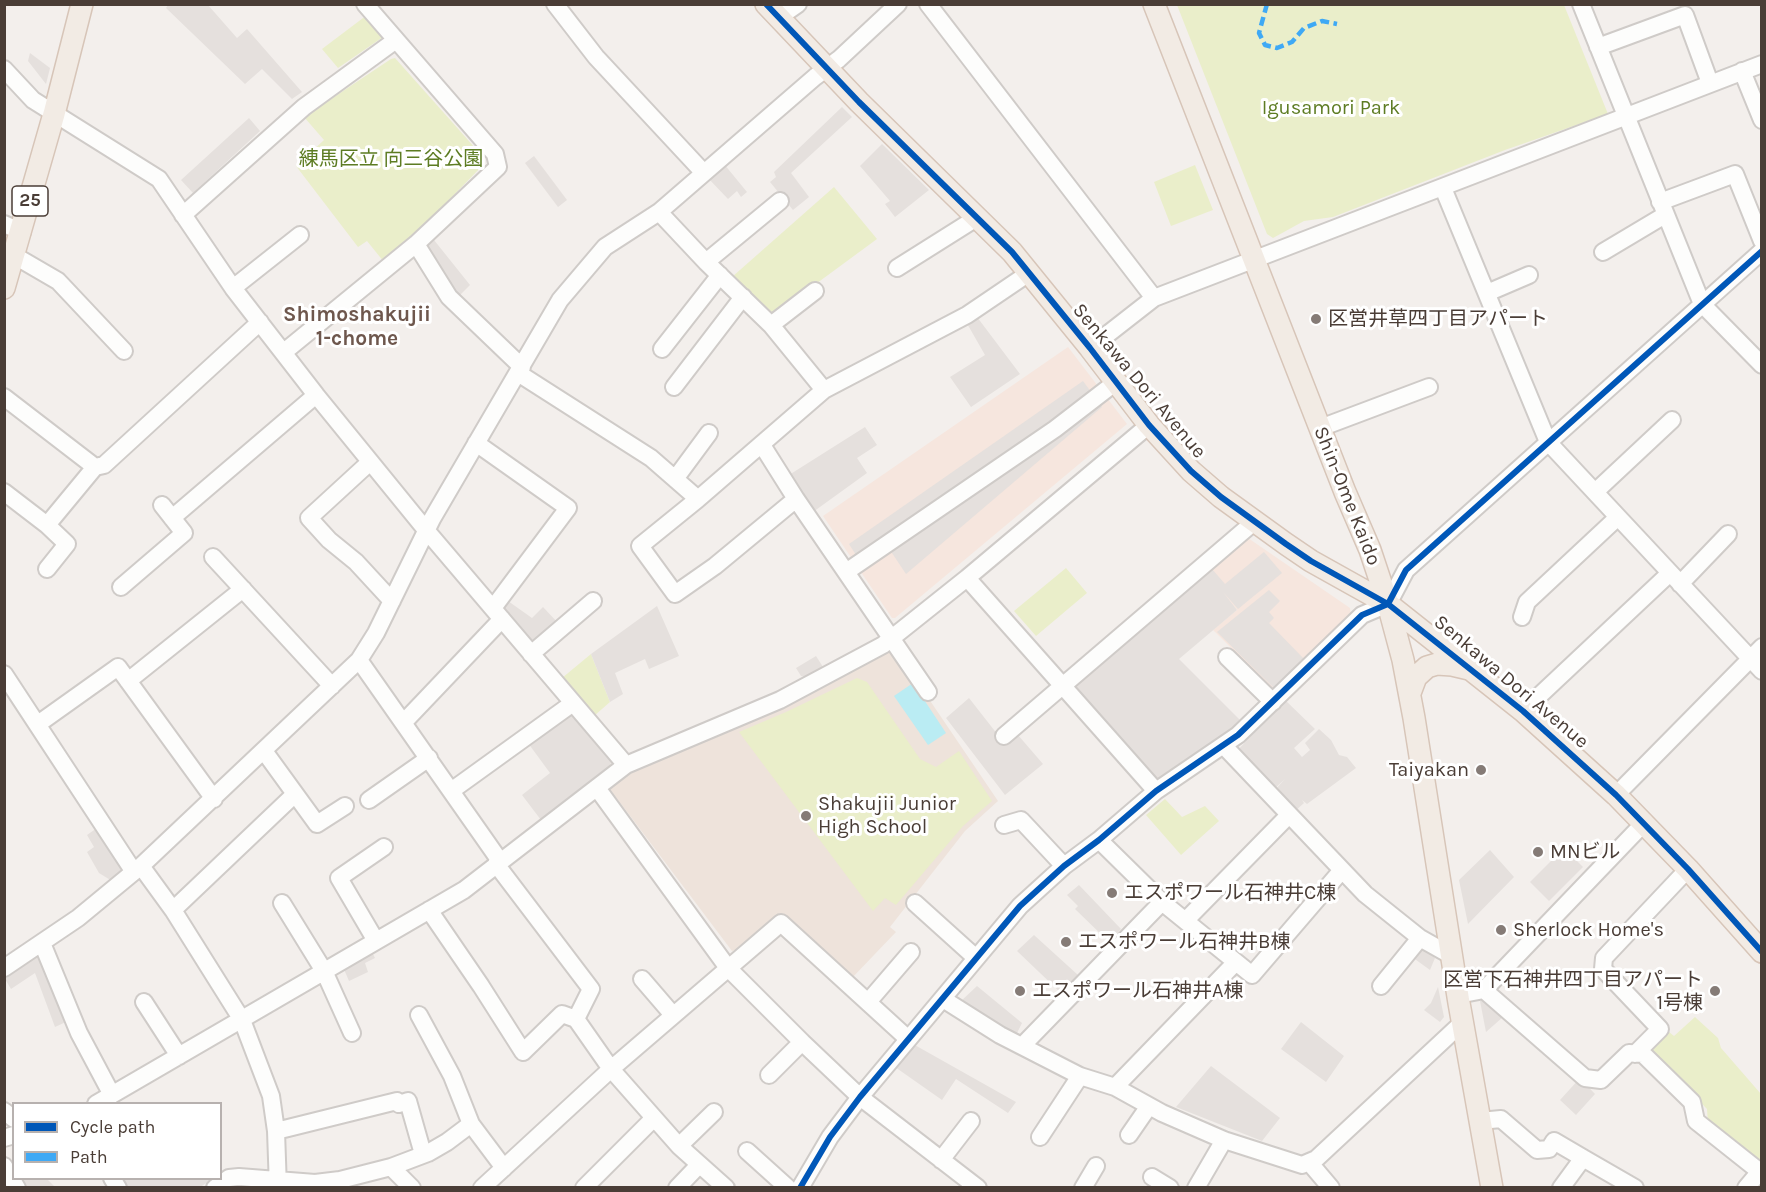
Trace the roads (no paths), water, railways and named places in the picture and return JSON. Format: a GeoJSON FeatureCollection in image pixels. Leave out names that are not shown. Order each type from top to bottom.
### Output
{"type":"FeatureCollection","features":[{"type":"Feature","properties":{"kind":"main road","name":"25"},"geometry":{"type":"LineString","coordinates":[[4,288],[15,256],[13,228],[54,114],[82,4]]}},
{"type":"Feature","properties":{"kind":"main road","name":"Shin-Ome Kaido"},"geometry":{"type":"LineString","coordinates":[[1154,4],[1370,550],[1388,604],[1410,693],[1458,995],[1492,1188]]}},
{"type":"Feature","properties":{"kind":"main road","name":"Senkawa Dori Avenue"},"geometry":{"type":"LineString","coordinates":[[772,11],[827,69],[1012,252],[1149,425],[1191,471],[1254,522],[1311,561],[1388,604],[1523,711],[1644,823],[1761,952]]}},
{"type":"Feature","properties":{"kind":"main road"},"geometry":{"type":"LineString","coordinates":[[1410,693],[1416,676],[1427,667],[1437,664],[1452,665],[1475,671]]}},
{"type":"Feature","properties":{"kind":"street"},"geometry":{"type":"LineString","coordinates":[[284,352],[416,244],[498,167],[495,154],[365,4]]}},
{"type":"Feature","properties":{"kind":"street"},"geometry":{"type":"LineString","coordinates":[[555,4],[596,57],[704,173]]}},
{"type":"Feature","properties":{"kind":"street"},"geometry":{"type":"LineString","coordinates":[[772,11],[798,4]]}},
{"type":"Feature","properties":{"kind":"street"},"geometry":{"type":"LineString","coordinates":[[4,968],[78,918],[138,869],[359,660],[376,633],[426,530],[560,300],[605,247],[659,212],[827,69],[898,4]]}},
{"type":"Feature","properties":{"kind":"street"},"geometry":{"type":"LineString","coordinates":[[928,4],[1154,298]]}},
{"type":"Feature","properties":{"kind":"street"},"geometry":{"type":"LineString","coordinates":[[1581,4],[1702,304],[1761,364]]}},
{"type":"Feature","properties":{"kind":"street"},"geometry":{"type":"LineString","coordinates":[[1598,47],[1685,15],[1710,83]]}},
{"type":"Feature","properties":{"kind":"street"},"geometry":{"type":"LineString","coordinates":[[183,214],[304,107],[396,40]]}},
{"type":"Feature","properties":{"kind":"street"},"geometry":{"type":"LineString","coordinates":[[1090,348],[1154,298],[1761,64]]}},
{"type":"Feature","properties":{"kind":"street"},"geometry":{"type":"LineString","coordinates":[[1742,71],[1761,120]]}},
{"type":"Feature","properties":{"kind":"street"},"geometry":{"type":"LineString","coordinates":[[6,76],[33,100],[159,179],[233,288],[316,395],[426,530],[626,765]]}},
{"type":"Feature","properties":{"kind":"street"},"geometry":{"type":"LineString","coordinates":[[1603,252],[1663,209],[1735,174],[1761,241]]}},
{"type":"Feature","properties":{"kind":"street"},"geometry":{"type":"LineString","coordinates":[[1443,188],[1548,442],[1761,671]]}},
{"type":"Feature","properties":{"kind":"street"},"geometry":{"type":"LineString","coordinates":[[706,261],[780,201]]}},
{"type":"Feature","properties":{"kind":"street"},"geometry":{"type":"LineString","coordinates":[[659,212],[771,325],[824,390]]}},
{"type":"Feature","properties":{"kind":"street"},"geometry":{"type":"LineString","coordinates":[[897,268],[978,217]]}},
{"type":"Feature","properties":{"kind":"street"},"geometry":{"type":"LineString","coordinates":[[233,288],[300,235]]}},
{"type":"Feature","properties":{"kind":"street"},"geometry":{"type":"LineString","coordinates":[[416,244],[449,297],[520,370],[651,458],[698,499]]}},
{"type":"Feature","properties":{"kind":"street"},"geometry":{"type":"LineString","coordinates":[[800,1188],[831,1137],[860,1097],[907,1038],[943,999],[1020,906],[1064,866],[1099,840],[1156,791],[1238,735],[1362,615],[1388,604],[1406,570],[1761,251]]}},
{"type":"Feature","properties":{"kind":"street"},"geometry":{"type":"LineString","coordinates":[[15,256],[58,281],[124,351]]}},
{"type":"Feature","properties":{"kind":"street"},"geometry":{"type":"LineString","coordinates":[[796,499],[715,566],[675,594],[639,546],[698,499],[824,390],[967,315],[1029,273]]}},
{"type":"Feature","properties":{"kind":"street"},"geometry":{"type":"LineString","coordinates":[[662,349],[720,275]]}},
{"type":"Feature","properties":{"kind":"street"},"geometry":{"type":"LineString","coordinates":[[1487,293],[1529,275]]}},
{"type":"Feature","properties":{"kind":"street"},"geometry":{"type":"LineString","coordinates":[[771,325],[815,291]]}},
{"type":"Feature","properties":{"kind":"street"},"geometry":{"type":"LineString","coordinates":[[674,387],[743,297]]}},
{"type":"Feature","properties":{"kind":"street"},"geometry":{"type":"LineString","coordinates":[[47,525],[95,467],[104,465],[260,322]]}},
{"type":"Feature","properties":{"kind":"street"},"geometry":{"type":"LineString","coordinates":[[846,572],[1055,429],[1116,382]]}},
{"type":"Feature","properties":{"kind":"street"},"geometry":{"type":"LineString","coordinates":[[1320,428],[1429,387]]}},
{"type":"Feature","properties":{"kind":"street"},"geometry":{"type":"LineString","coordinates":[[121,587],[184,532],[167,511],[316,395]]}},
{"type":"Feature","properties":{"kind":"street"},"geometry":{"type":"LineString","coordinates":[[4,398],[95,467]]}},
{"type":"Feature","properties":{"kind":"street"},"geometry":{"type":"LineString","coordinates":[[1595,492],[1672,420]]}},
{"type":"Feature","properties":{"kind":"street"},"geometry":{"type":"LineString","coordinates":[[100,1102],[464,890],[626,765],[780,700],[891,639],[968,578],[1149,425]]}},
{"type":"Feature","properties":{"kind":"street"},"geometry":{"type":"LineString","coordinates":[[675,479],[710,433]]}},
{"type":"Feature","properties":{"kind":"street"},"geometry":{"type":"LineString","coordinates":[[404,722],[497,614],[568,508],[476,443]]}},
{"type":"Feature","properties":{"kind":"street"},"geometry":{"type":"LineString","coordinates":[[762,445],[796,499],[928,692]]}},
{"type":"Feature","properties":{"kind":"street"},"geometry":{"type":"LineString","coordinates":[[370,462],[309,518],[329,540],[356,562],[392,601]]}},
{"type":"Feature","properties":{"kind":"street"},"geometry":{"type":"LineString","coordinates":[[4,492],[47,525],[67,544],[47,569]]}},
{"type":"Feature","properties":{"kind":"street"},"geometry":{"type":"LineString","coordinates":[[1521,617],[1527,602],[1618,517]]}},
{"type":"Feature","properties":{"kind":"street"},"geometry":{"type":"LineString","coordinates":[[1004,736],[1254,522]]}},
{"type":"Feature","properties":{"kind":"street"},"geometry":{"type":"LineString","coordinates":[[1523,711],[1728,534]]}},
{"type":"Feature","properties":{"kind":"street"},"geometry":{"type":"LineString","coordinates":[[213,557],[332,686]]}},
{"type":"Feature","properties":{"kind":"street"},"geometry":{"type":"LineString","coordinates":[[968,578],[1156,791]]}},
{"type":"Feature","properties":{"kind":"street"},"geometry":{"type":"LineString","coordinates":[[128,681],[243,590]]}},
{"type":"Feature","properties":{"kind":"street"},"geometry":{"type":"LineString","coordinates":[[531,654],[593,601]]}},
{"type":"Feature","properties":{"kind":"street"},"geometry":{"type":"LineString","coordinates":[[1616,795],[1761,647]]}},
{"type":"Feature","properties":{"kind":"street"},"geometry":{"type":"LineString","coordinates":[[1227,657],[1273,702]]}},
{"type":"Feature","properties":{"kind":"street"},"geometry":{"type":"LineString","coordinates":[[359,660],[429,758],[498,862],[591,989],[576,1019]]}},
{"type":"Feature","properties":{"kind":"street"},"geometry":{"type":"LineString","coordinates":[[38,724],[118,667],[214,799]]}},
{"type":"Feature","properties":{"kind":"street"},"geometry":{"type":"LineString","coordinates":[[4,674],[138,869],[172,910],[242,1020],[271,1096],[276,1131],[278,1183]]}},
{"type":"Feature","properties":{"kind":"street"},"geometry":{"type":"LineString","coordinates":[[451,791],[573,703]]}},
{"type":"Feature","properties":{"kind":"street"},"geometry":{"type":"LineString","coordinates":[[1224,746],[1365,894],[1420,938],[1452,956]]}},
{"type":"Feature","properties":{"kind":"street"},"geometry":{"type":"LineString","coordinates":[[264,751],[317,824],[345,806]]}},
{"type":"Feature","properties":{"kind":"street"},"geometry":{"type":"LineString","coordinates":[[369,800],[429,758]]}},
{"type":"Feature","properties":{"kind":"street"},"geometry":{"type":"LineString","coordinates":[[597,788],[728,968],[860,1097],[972,1186]]}},
{"type":"Feature","properties":{"kind":"street"},"geometry":{"type":"LineString","coordinates":[[172,910],[296,794]]}},
{"type":"Feature","properties":{"kind":"street"},"geometry":{"type":"LineString","coordinates":[[1186,920],[1289,815]]}},
{"type":"Feature","properties":{"kind":"street"},"geometry":{"type":"LineString","coordinates":[[1004,825],[1021,820],[1064,866]]}},
{"type":"Feature","properties":{"kind":"street"},"geometry":{"type":"LineString","coordinates":[[1458,995],[1484,990],[1644,823]]}},
{"type":"Feature","properties":{"kind":"street"},"geometry":{"type":"LineString","coordinates":[[1099,840],[1162,902],[1252,975],[1342,870]]}},
{"type":"Feature","properties":{"kind":"street"},"geometry":{"type":"LineString","coordinates":[[376,941],[339,878],[384,847]]}},
{"type":"Feature","properties":{"kind":"street"},"geometry":{"type":"LineString","coordinates":[[1635,1054],[1660,1029],[1603,969],[1604,958],[1688,869]]}},
{"type":"Feature","properties":{"kind":"street"},"geometry":{"type":"LineString","coordinates":[[1023,1046],[1162,902]]}},
{"type":"Feature","properties":{"kind":"street"},"geometry":{"type":"LineString","coordinates":[[282,903],[324,971],[352,1033]]}},
{"type":"Feature","properties":{"kind":"street"},"geometry":{"type":"LineString","coordinates":[[915,903],[976,957]]}},
{"type":"Feature","properties":{"kind":"street"},"geometry":{"type":"LineString","coordinates":[[429,910],[482,986],[523,1052],[562,1014],[576,1019],[611,1069],[653,1119],[699,1165],[726,1188]]}},
{"type":"Feature","properties":{"kind":"street"},"geometry":{"type":"LineString","coordinates":[[482,1188],[611,1069],[781,923],[907,1038]]}},
{"type":"Feature","properties":{"kind":"street"},"geometry":{"type":"LineString","coordinates":[[1381,986],[1420,938]]}},
{"type":"Feature","properties":{"kind":"street"},"geometry":{"type":"LineString","coordinates":[[42,943],[79,1033],[112,1095]]}},
{"type":"Feature","properties":{"kind":"street"},"geometry":{"type":"LineString","coordinates":[[868,1002],[911,952]]}},
{"type":"Feature","properties":{"kind":"street"},"geometry":{"type":"LineString","coordinates":[[1115,1087],[1236,962]]}},
{"type":"Feature","properties":{"kind":"street"},"geometry":{"type":"LineString","coordinates":[[642,979],[673,1015]]}},
{"type":"Feature","properties":{"kind":"street"},"geometry":{"type":"LineString","coordinates":[[1484,990],[1585,1078],[1600,1080],[1629,1053],[1643,1054],[1692,1102],[1696,1121],[1760,1170],[1746,1188]]}},
{"type":"Feature","properties":{"kind":"street"},"geometry":{"type":"LineString","coordinates":[[943,999],[1000,1035],[1080,1076],[1115,1087],[1149,1106],[1224,1140],[1302,1165],[1316,1160],[1463,1022]]}},
{"type":"Feature","properties":{"kind":"street"},"geometry":{"type":"LineString","coordinates":[[144,1002],[179,1056]]}},
{"type":"Feature","properties":{"kind":"street"},"geometry":{"type":"LineString","coordinates":[[419,1015],[452,1076],[471,1124],[504,1168]]}},
{"type":"Feature","properties":{"kind":"street"},"geometry":{"type":"LineString","coordinates":[[769,1075],[802,1042]]}},
{"type":"Feature","properties":{"kind":"street"},"geometry":{"type":"LineString","coordinates":[[1040,1137],[1080,1076]]}},
{"type":"Feature","properties":{"kind":"street"},"geometry":{"type":"LineString","coordinates":[[276,1131],[397,1101],[399,1104],[408,1101],[423,1154]]}},
{"type":"Feature","properties":{"kind":"street"},"geometry":{"type":"LineString","coordinates":[[1129,1135],[1149,1106]]}},
{"type":"Feature","properties":{"kind":"street"},"geometry":{"type":"LineString","coordinates":[[679,1146],[714,1112]]}},
{"type":"Feature","properties":{"kind":"street"},"geometry":{"type":"LineString","coordinates":[[584,1188],[653,1119]]}},
{"type":"Feature","properties":{"kind":"street"},"geometry":{"type":"LineString","coordinates":[[1480,1121],[1501,1119],[1537,1150],[1549,1149],[1554,1141],[1635,1188]]}},
{"type":"Feature","properties":{"kind":"street"},"geometry":{"type":"LineString","coordinates":[[941,1160],[971,1121]]}},
{"type":"Feature","properties":{"kind":"street"},"geometry":{"type":"LineString","coordinates":[[214,1188],[228,1178],[278,1183],[340,1180],[391,1167],[423,1154],[447,1142],[471,1124]]}},
{"type":"Feature","properties":{"kind":"street"},"geometry":{"type":"LineString","coordinates":[[1196,1188],[1224,1140]]}},
{"type":"Feature","properties":{"kind":"street"},"geometry":{"type":"LineString","coordinates":[[747,1151],[788,1188]]}},
{"type":"Feature","properties":{"kind":"street"},"geometry":{"type":"LineString","coordinates":[[1562,1188],[1583,1158]]}},
{"type":"Feature","properties":{"kind":"street"},"geometry":{"type":"LineString","coordinates":[[1309,1162],[1331,1188]]}},
{"type":"Feature","properties":{"kind":"street"},"geometry":{"type":"LineString","coordinates":[[677,1188],[699,1165]]}},
{"type":"Feature","properties":{"kind":"street"},"geometry":{"type":"LineString","coordinates":[[4,1166],[16,1188]]}},
{"type":"Feature","properties":{"kind":"street"},"geometry":{"type":"LineString","coordinates":[[1083,1188],[1096,1166]]}},
{"type":"Feature","properties":{"kind":"street"},"geometry":{"type":"LineString","coordinates":[[391,1167],[412,1188]]}},
{"type":"Feature","properties":{"kind":"street"},"geometry":{"type":"LineString","coordinates":[[1152,1177],[1170,1188]]}},
{"type":"Feature","properties":{"kind":"water"},"geometry":{"type":"Polygon","coordinates":[[[913,683],[946,733],[928,745],[894,696],[913,683]]]}},
{"type":"Feature","properties":{"kind":"place","name":"区営井草四丁目アパート"},"geometry":{"type":"Point","coordinates":[1316,319]}},
{"type":"Feature","properties":{"kind":"place","name":"Taiyakan"},"geometry":{"type":"Point","coordinates":[1481,770]}},
{"type":"Feature","properties":{"kind":"place","name":"Shakujii Junior High School"},"geometry":{"type":"Point","coordinates":[806,816]}},
{"type":"Feature","properties":{"kind":"place","name":"MNビル"},"geometry":{"type":"Point","coordinates":[1538,852]}},
{"type":"Feature","properties":{"kind":"place","name":"エスポワール石神井C棟"},"geometry":{"type":"Point","coordinates":[1112,893]}},
{"type":"Feature","properties":{"kind":"place","name":"Sherlock Home's"},"geometry":{"type":"Point","coordinates":[1501,930]}},
{"type":"Feature","properties":{"kind":"place","name":"エスポワール石神井B棟"},"geometry":{"type":"Point","coordinates":[1066,942]}},
{"type":"Feature","properties":{"kind":"place","name":"エスポワール石神井A棟"},"geometry":{"type":"Point","coordinates":[1020,991]}},
{"type":"Feature","properties":{"kind":"place","name":"区営下石神井四丁目アパート 1号棟"},"geometry":{"type":"Point","coordinates":[1715,991]}},
{"type":"Feature","properties":{"kind":"district","name":"Shimoshakujii 1-chome"},"geometry":{"type":"Point","coordinates":[357,327]}},
{"type":"Feature","properties":{"kind":"park label","name":"Igusamori Park"},"geometry":{"type":"Point","coordinates":[1331,108]}},
{"type":"Feature","properties":{"kind":"park label","name":"練馬区立 向三谷公園"},"geometry":{"type":"Point","coordinates":[391,159]}}]}
